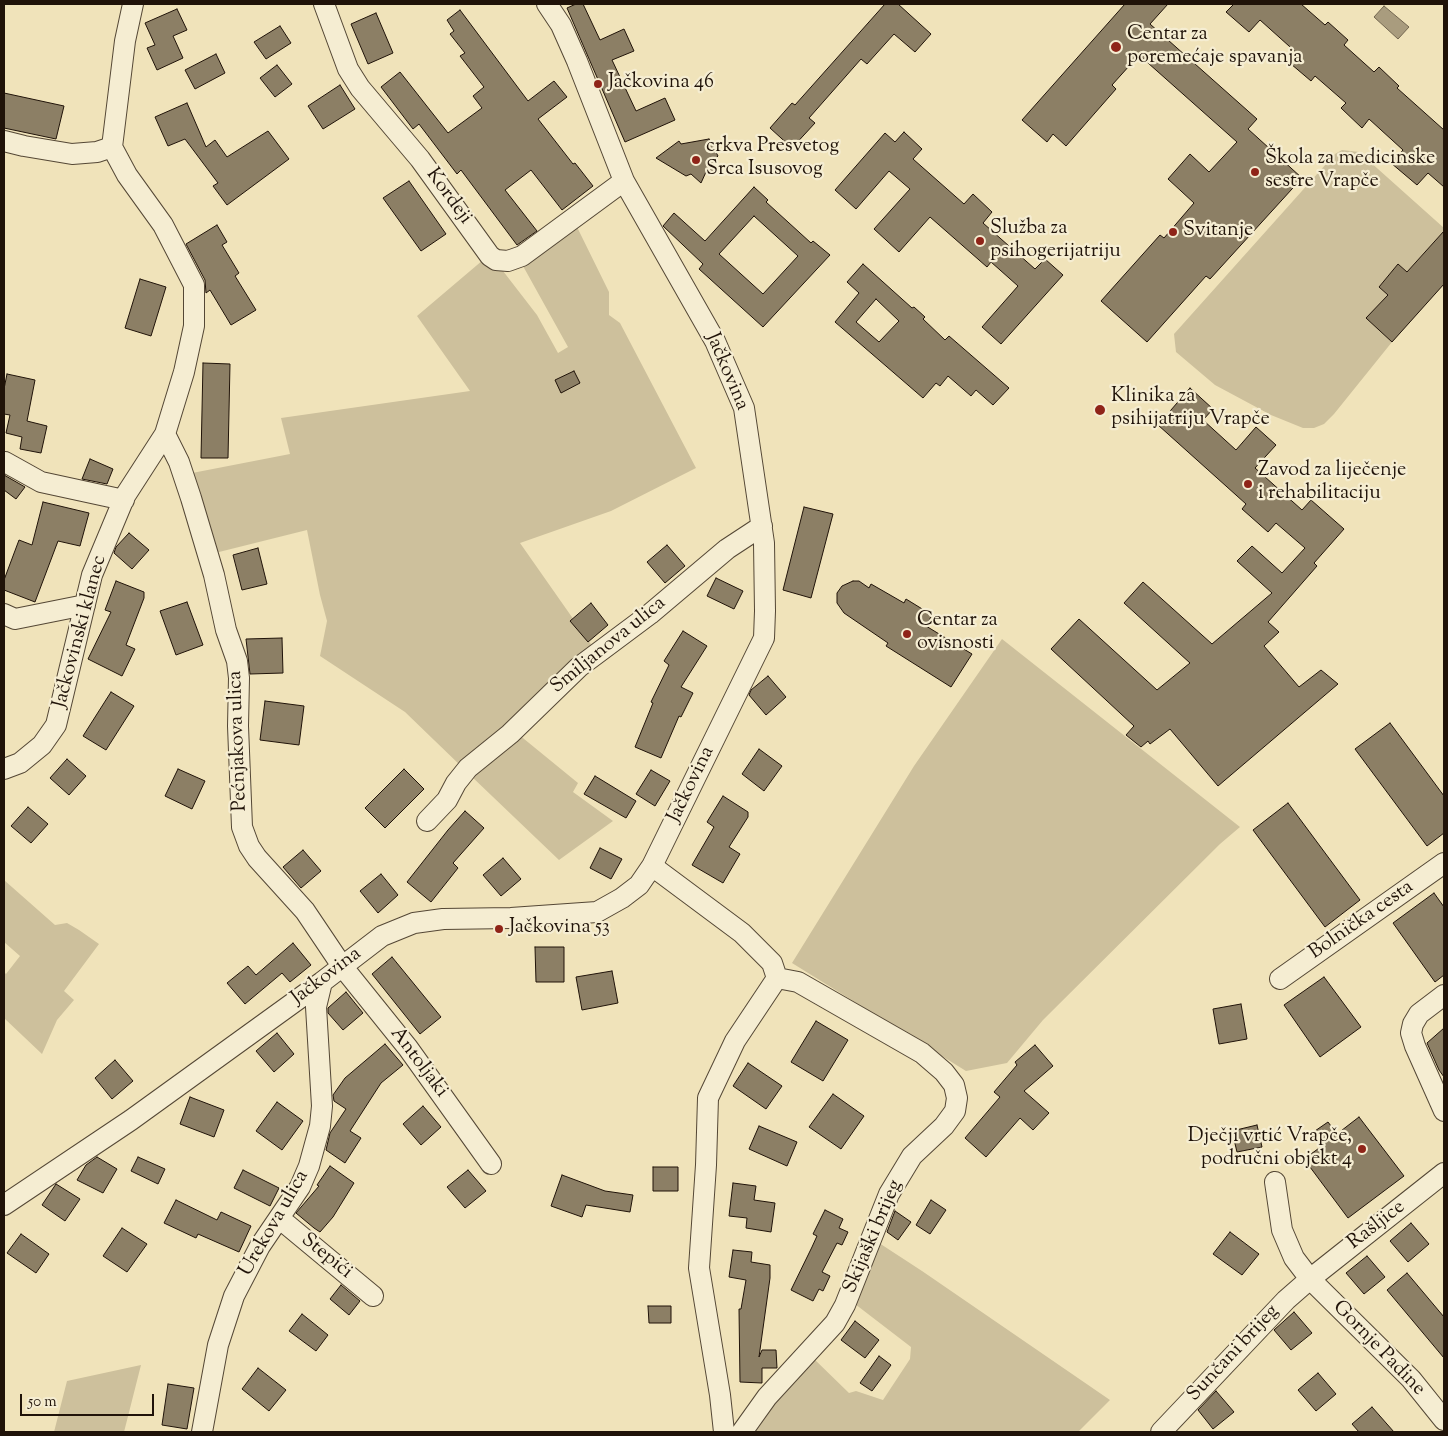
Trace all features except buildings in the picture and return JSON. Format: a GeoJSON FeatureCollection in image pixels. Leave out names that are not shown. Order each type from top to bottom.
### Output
{"type":"FeatureCollection","features":[{"type":"Feature","properties":{"kind":"street"},"geometry":{"type":"LineString","coordinates":[[4,141],[72,154],[97,152],[112,147],[124,41],[134,4]]}},
{"type":"Feature","properties":{"kind":"street","name":"Kordeji"},"geometry":{"type":"LineString","coordinates":[[324,4],[348,69],[360,88],[420,159],[490,256],[496,260],[508,261],[522,256],[624,181]]}},
{"type":"Feature","properties":{"kind":"street","name":"Jačkovina"},"geometry":{"type":"LineString","coordinates":[[4,1205],[131,1120],[322,982],[382,936],[414,923],[443,919],[511,918],[598,912],[622,898],[639,885],[652,866],[764,638],[764,543],[744,408],[716,341],[624,181],[577,61],[561,26],[548,4]]}},
{"type":"Feature","properties":{"kind":"street","name":"Jačkovinski klanec"},"geometry":{"type":"LineString","coordinates":[[4,769],[20,762],[42,745],[56,725],[92,575],[124,500],[165,434],[184,372],[194,326],[194,285],[163,225],[127,175],[112,147]]}},
{"type":"Feature","properties":{"kind":"street","name":"Pećnjakova ulica"},"geometry":{"type":"LineString","coordinates":[[165,434],[179,462],[191,498],[214,575],[226,630],[236,661],[239,678],[238,726],[242,827],[246,839],[257,858],[305,910],[342,966]]}},
{"type":"Feature","properties":{"kind":"street"},"geometry":{"type":"LineString","coordinates":[[5,462],[41,482],[55,487],[124,500]]}},
{"type":"Feature","properties":{"kind":"street","name":"Smiljanova ulica"},"geometry":{"type":"LineString","coordinates":[[427,821],[447,800],[456,783],[468,768],[510,734],[579,667],[650,614],[727,550],[762,526]]}},
{"type":"Feature","properties":{"kind":"street"},"geometry":{"type":"LineString","coordinates":[[4,614],[15,619],[86,605]]}},
{"type":"Feature","properties":{"kind":"street","name":"Bolnička cesta"},"geometry":{"type":"LineString","coordinates":[[1280,980],[1444,863]]}},
{"type":"Feature","properties":{"kind":"street"},"geometry":{"type":"LineString","coordinates":[[652,866],[742,933],[772,963],[777,978],[735,1040],[708,1098],[706,1165],[699,1268],[720,1394],[724,1432]]}},
{"type":"Feature","properties":{"kind":"street","name":"Antoljaki"},"geometry":{"type":"LineString","coordinates":[[342,966],[408,1048],[490,1164]]}},
{"type":"Feature","properties":{"kind":"street","name":"Skijaški brijeg"},"geometry":{"type":"LineString","coordinates":[[742,1432],[767,1397],[835,1323],[845,1305],[889,1194],[912,1156],[944,1126],[955,1111],[957,1098],[954,1085],[944,1072],[922,1053],[798,982],[777,978]]}},
{"type":"Feature","properties":{"kind":"street","name":"Urekova ulica"},"geometry":{"type":"LineString","coordinates":[[202,1432],[218,1344],[228,1314],[245,1273],[260,1246],[300,1187],[309,1166],[320,1126],[322,1106],[316,1007],[322,982]]}},
{"type":"Feature","properties":{"kind":"street"},"geometry":{"type":"LineString","coordinates":[[1444,995],[1419,1014],[1413,1024],[1411,1033],[1444,1111]]}},
{"type":"Feature","properties":{"kind":"street","name":"Rašljice"},"geometry":{"type":"LineString","coordinates":[[1310,1279],[1444,1173]]}},
{"type":"Feature","properties":{"kind":"street","name":"Gornje Padine"},"geometry":{"type":"LineString","coordinates":[[1275,1182],[1282,1230],[1294,1258],[1310,1279],[1411,1379],[1444,1420]]}},
{"type":"Feature","properties":{"kind":"street","name":"Stepići"},"geometry":{"type":"LineString","coordinates":[[279,1218],[373,1296]]}},
{"type":"Feature","properties":{"kind":"street","name":"Sunčani brijeg"},"geometry":{"type":"LineString","coordinates":[[1161,1432],[1286,1300],[1310,1279]]}},
{"type":"Feature","properties":{"kind":"shaded area"},"geometry":{"type":"Polygon","coordinates":[[[1384,6],[1409,27],[1398,39],[1374,17],[1384,6]]]}},
{"type":"Feature","properties":{"kind":"shaded area"},"geometry":{"type":"Polygon","coordinates":[[[1342,150],[1359,152],[1444,228],[1444,231],[1407,272],[1398,264],[1379,287],[1388,295],[1367,318],[1392,342],[1324,424],[1314,428],[1303,428],[1271,415],[1215,385],[1176,352],[1174,334],[1335,154],[1342,150]]]}},
{"type":"Feature","properties":{"kind":"shaded area"},"geometry":{"type":"Polygon","coordinates":[[[577,227],[609,292],[609,315],[620,323],[696,468],[611,511],[520,543],[595,650],[463,768],[405,712],[320,656],[327,621],[307,530],[211,554],[187,474],[290,454],[281,418],[470,391],[417,316],[483,260],[503,271],[537,315],[558,353],[568,347],[523,266],[577,227]]]}},
{"type":"Feature","properties":{"kind":"shaded area"},"geometry":{"type":"Polygon","coordinates":[[[1002,639],[1240,827],[1220,844],[1043,1020],[1007,1063],[966,1071],[792,963],[914,766],[1002,639]]]}},
{"type":"Feature","properties":{"kind":"shaded area"},"geometry":{"type":"Polygon","coordinates":[[[518,734],[578,783],[573,792],[613,821],[559,860],[470,775],[518,734]]]}},
{"type":"Feature","properties":{"kind":"shaded area"},"geometry":{"type":"Polygon","coordinates":[[[4,880],[55,925],[67,923],[99,944],[64,991],[74,1000],[57,1020],[42,1054],[4,1018],[4,972],[6,974],[20,956],[4,942],[4,880]]]}},
{"type":"Feature","properties":{"kind":"shaded area"},"geometry":{"type":"Polygon","coordinates":[[[876,1241],[1110,1400],[1078,1432],[746,1432],[811,1356],[849,1393],[856,1391],[883,1400],[910,1359],[911,1347],[855,1304],[876,1241]]]}},
{"type":"Feature","properties":{"kind":"shaded area"},"geometry":{"type":"Polygon","coordinates":[[[141,1365],[124,1432],[54,1432],[67,1381],[141,1365]]]}},
{"type":"Feature","properties":{"kind":"place","name":"Centar za poremećaje spavanja"},"geometry":{"type":"Point","coordinates":[1116,47]}},
{"type":"Feature","properties":{"kind":"place","name":"Jačkovina 46"},"geometry":{"type":"Point","coordinates":[598,84]}},
{"type":"Feature","properties":{"kind":"place","name":"crkva Presvetog Srca Isusovog"},"geometry":{"type":"Point","coordinates":[696,160]}},
{"type":"Feature","properties":{"kind":"place","name":"Škola za medicinske sestre Vrapče"},"geometry":{"type":"Point","coordinates":[1255,172]}},
{"type":"Feature","properties":{"kind":"place","name":"Svitanje"},"geometry":{"type":"Point","coordinates":[1173,232]}},
{"type":"Feature","properties":{"kind":"place","name":"Služba za psihogerijatriju"},"geometry":{"type":"Point","coordinates":[980,241]}},
{"type":"Feature","properties":{"kind":"place","name":"Klinika za psihijatriju Vrapče"},"geometry":{"type":"Point","coordinates":[1100,410]}},
{"type":"Feature","properties":{"kind":"place","name":"Zavod za liječenje i rehabilitaciju"},"geometry":{"type":"Point","coordinates":[1248,484]}},
{"type":"Feature","properties":{"kind":"place","name":"Centar za ovisnosti"},"geometry":{"type":"Point","coordinates":[907,634]}},
{"type":"Feature","properties":{"kind":"place","name":"Jačkovina 53"},"geometry":{"type":"Point","coordinates":[499,929]}},
{"type":"Feature","properties":{"kind":"place","name":"Dječji vrtić Vrapče, područni objekt 4"},"geometry":{"type":"Point","coordinates":[1362,1149]}}]}
